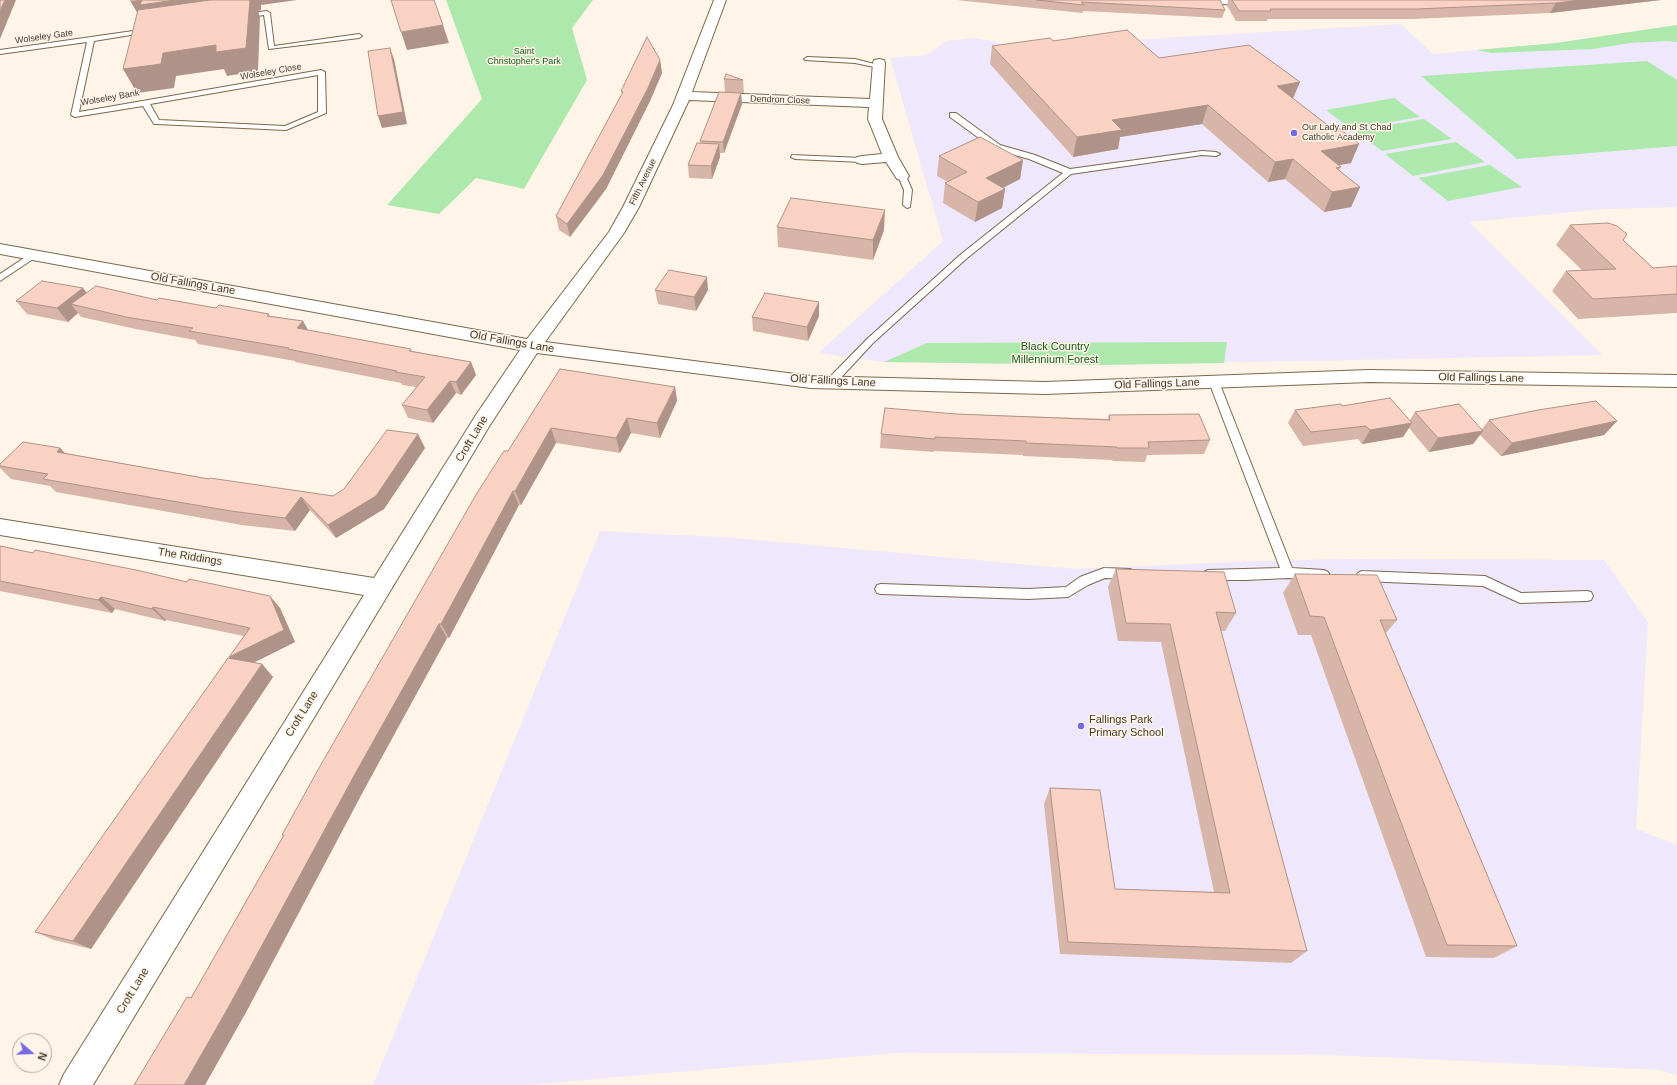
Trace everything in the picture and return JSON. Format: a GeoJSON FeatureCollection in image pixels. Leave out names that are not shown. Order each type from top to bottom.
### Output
{"type":"FeatureCollection","features":[{"type":"Feature","properties":{"kind":"street","name":"Fifth Avenue"},"geometry":{"type":"LineString","coordinates":[[532,346],[616,233],[631,207],[680,105],[720,0]]}},
{"type":"Feature","properties":{"kind":"street"},"geometry":{"type":"LineString","coordinates":[[1182,0],[1271,2]]}},
{"type":"Feature","properties":{"kind":"street"},"geometry":{"type":"LineString","coordinates":[[879,65],[875,119],[891,156],[902,176]]}},
{"type":"Feature","properties":{"kind":"street","name":"Dendron Close"},"geometry":{"type":"LineString","coordinates":[[683,96],[877,103]]}},
{"type":"Feature","properties":{"kind":"street"},"geometry":{"type":"LineString","coordinates":[[862,160],[891,156]]}},
{"type":"Feature","properties":{"kind":"street","name":"Old Fallings Lane"},"geometry":{"type":"LineString","coordinates":[[0,249],[532,346],[830,383],[1045,388],[1369,376],[1677,381]]}},
{"type":"Feature","properties":{"kind":"street","name":"Croft Lane"},"geometry":{"type":"LineString","coordinates":[[75,1085],[379,588],[430,508],[483,420],[532,346]]}},
{"type":"Feature","properties":{"kind":"street","name":"The Riddings"},"geometry":{"type":"LineString","coordinates":[[0,527],[379,588]]}},
{"type":"Feature","properties":{"kind":"lane"},"geometry":{"type":"LineString","coordinates":[[236,17],[267,13],[271,48],[359,36]]}},
{"type":"Feature","properties":{"kind":"lane","name":"Wolseley Gate"},"geometry":{"type":"LineString","coordinates":[[0,52],[152,30]]}},
{"type":"Feature","properties":{"kind":"lane","name":"Wolseley Bank"},"geometry":{"type":"LineString","coordinates":[[91,39],[75,115],[145,102],[158,122],[286,128]]}},
{"type":"Feature","properties":{"kind":"lane"},"geometry":{"type":"LineString","coordinates":[[807,59],[851,60],[879,65]]}},
{"type":"Feature","properties":{"kind":"lane","name":"Wolseley Close"},"geometry":{"type":"LineString","coordinates":[[145,102],[322,72],[322,113],[286,128]]}},
{"type":"Feature","properties":{"kind":"lane"},"geometry":{"type":"LineString","coordinates":[[953,115],[997,147],[1032,157],[1069,172],[1202,153],[1216,154]]}},
{"type":"Feature","properties":{"kind":"lane"},"geometry":{"type":"LineString","coordinates":[[795,157],[862,160]]}},
{"type":"Feature","properties":{"kind":"lane"},"geometry":{"type":"LineString","coordinates":[[830,383],[870,341],[963,257],[1069,172]]}},
{"type":"Feature","properties":{"kind":"lane"},"geometry":{"type":"LineString","coordinates":[[902,176],[908,190],[907,205]]}},
{"type":"Feature","properties":{"kind":"lane"},"geometry":{"type":"LineString","coordinates":[[0,278],[32,255]]}},
{"type":"Feature","properties":{"kind":"lane"},"geometry":{"type":"LineString","coordinates":[[1214,382],[1288,573]]}},
{"type":"Feature","properties":{"kind":"lane"},"geometry":{"type":"LineString","coordinates":[[881,589],[1028,594],[1068,592],[1084,581],[1104,573],[1143,574]]}},
{"type":"Feature","properties":{"kind":"lane"},"geometry":{"type":"LineString","coordinates":[[1198,575],[1245,576],[1288,573],[1334,575]]}},
{"type":"Feature","properties":{"kind":"lane"},"geometry":{"type":"LineString","coordinates":[[1349,576],[1485,581],[1520,598],[1587,596]]}},
{"type":"Feature","properties":{"kind":"shaded area","name":"Our Lady and St Chad Catholic Academy"},"geometry":{"type":"Polygon","coordinates":[[[1401,24],[1433,54],[1556,43],[1677,25],[1677,207],[1605,209],[1469,222],[1602,355],[1101,365],[884,362],[818,353],[943,241],[890,58],[927,55],[946,41],[974,38],[1013,47],[1401,24]]]}},
{"type":"Feature","properties":{"kind":"shaded area","name":"Fallings Park Primary School"},"geometry":{"type":"Polygon","coordinates":[[[600,531],[735,538],[1074,569],[1254,561],[1351,559],[1604,560],[1648,622],[1636,829],[1677,845],[1677,1075],[1660,1070],[1333,1055],[897,1053],[526,1085],[373,1085],[600,531]]]}},
{"type":"Feature","properties":{"kind":"green space","name":"Saint Christopher's Park"},"geometry":{"type":"Polygon","coordinates":[[[446,0],[593,0],[572,28],[587,80],[524,189],[476,178],[439,214],[387,205],[482,99],[446,0]]]}},
{"type":"Feature","properties":{"kind":"green space"},"geometry":{"type":"Polygon","coordinates":[[[1677,25],[1677,42],[1667,41],[1630,43],[1593,49],[1492,53],[1476,50],[1556,43],[1677,25]]]}},
{"type":"Feature","properties":{"kind":"green space"},"geometry":{"type":"Polygon","coordinates":[[[1647,61],[1677,80],[1677,146],[1517,159],[1421,76],[1647,61]]]}},
{"type":"Feature","properties":{"kind":"green space"},"geometry":{"type":"Polygon","coordinates":[[[1394,98],[1420,117],[1351,129],[1326,110],[1394,98]]]}},
{"type":"Feature","properties":{"kind":"green space"},"geometry":{"type":"Polygon","coordinates":[[[1424,119],[1452,139],[1382,151],[1355,131],[1424,119]]]}},
{"type":"Feature","properties":{"kind":"green space"},"geometry":{"type":"Polygon","coordinates":[[[1456,142],[1485,162],[1413,176],[1385,154],[1456,142]]]}},
{"type":"Feature","properties":{"kind":"green space"},"geometry":{"type":"Polygon","coordinates":[[[1490,165],[1522,187],[1448,201],[1418,178],[1490,165]]]}},
{"type":"Feature","properties":{"kind":"green space","name":"Black Country Millennium Forest"},"geometry":{"type":"Polygon","coordinates":[[[1227,342],[1224,363],[1101,365],[884,362],[927,343],[1227,342]]]}},
{"type":"Feature","properties":{"kind":"building"},"geometry":{"type":"Polygon","coordinates":[[[0,0],[5,0],[0,11],[0,0]]]}},
{"type":"Feature","properties":{"kind":"building"},"geometry":{"type":"Polygon","coordinates":[[[131,0],[142,0],[131,2],[131,0]]]}},
{"type":"Feature","properties":{"kind":"building"},"geometry":{"type":"Polygon","coordinates":[[[142,0],[176,0],[140,5],[142,0]]]}},
{"type":"Feature","properties":{"kind":"building"},"geometry":{"type":"Polygon","coordinates":[[[210,0],[250,0],[246,48],[216,52],[216,45],[163,53],[161,64],[123,69],[138,10],[210,0]]]}},
{"type":"Feature","properties":{"kind":"building"},"geometry":{"type":"Polygon","coordinates":[[[391,0],[434,0],[443,25],[401,32],[391,0]]]}},
{"type":"Feature","properties":{"kind":"building"},"geometry":{"type":"Polygon","coordinates":[[[1037,0],[1220,0],[1225,10],[1081,2],[1084,5],[1037,0]]]}},
{"type":"Feature","properties":{"kind":"building"},"geometry":{"type":"Polygon","coordinates":[[[1232,0],[1580,0],[1556,3],[1417,9],[1270,9],[1271,11],[1239,11],[1232,0]]]}},
{"type":"Feature","properties":{"kind":"building"},"geometry":{"type":"Polygon","coordinates":[[[1127,30],[1159,58],[1249,45],[1300,82],[1277,86],[1330,127],[1336,126],[1359,144],[1321,151],[1341,167],[1336,168],[1360,187],[1332,192],[1293,159],[1275,162],[1208,105],[1112,120],[1122,130],[1077,137],[992,46],[1050,38],[1053,41],[1127,30]]]}},
{"type":"Feature","properties":{"kind":"building"},"geometry":{"type":"Polygon","coordinates":[[[647,37],[660,60],[648,88],[603,175],[567,224],[556,216],[623,92],[621,91],[647,37]]]}},
{"type":"Feature","properties":{"kind":"building"},"geometry":{"type":"Polygon","coordinates":[[[390,48],[403,112],[378,116],[368,51],[390,48]]]}},
{"type":"Feature","properties":{"kind":"building"},"geometry":{"type":"Polygon","coordinates":[[[726,74],[743,80],[724,79],[726,74]]]}},
{"type":"Feature","properties":{"kind":"building"},"geometry":{"type":"Polygon","coordinates":[[[719,92],[741,93],[723,142],[700,141],[719,92]]]}},
{"type":"Feature","properties":{"kind":"building"},"geometry":{"type":"Polygon","coordinates":[[[980,137],[1023,160],[986,178],[1005,189],[978,202],[945,183],[967,172],[939,156],[980,137]]]}},
{"type":"Feature","properties":{"kind":"building"},"geometry":{"type":"Polygon","coordinates":[[[697,143],[719,144],[711,166],[688,165],[697,143]]]}},
{"type":"Feature","properties":{"kind":"building"},"geometry":{"type":"Polygon","coordinates":[[[791,198],[885,210],[873,240],[777,227],[791,198]]]}},
{"type":"Feature","properties":{"kind":"building"},"geometry":{"type":"Polygon","coordinates":[[[1608,223],[1617,226],[1627,234],[1623,240],[1653,268],[1677,266],[1677,294],[1593,299],[1566,271],[1616,269],[1570,225],[1608,223]]]}},
{"type":"Feature","properties":{"kind":"building"},"geometry":{"type":"Polygon","coordinates":[[[669,270],[707,277],[694,297],[655,290],[669,270]]]}},
{"type":"Feature","properties":{"kind":"building"},"geometry":{"type":"Polygon","coordinates":[[[42,281],[83,288],[57,308],[16,301],[42,281]]]}},
{"type":"Feature","properties":{"kind":"building"},"geometry":{"type":"Polygon","coordinates":[[[96,286],[157,300],[159,298],[216,308],[219,305],[269,314],[267,316],[303,321],[297,328],[411,349],[409,351],[471,362],[456,382],[450,381],[427,410],[402,405],[425,377],[288,349],[289,348],[189,331],[193,328],[126,317],[71,304],[96,286]]]}},
{"type":"Feature","properties":{"kind":"building"},"geometry":{"type":"Polygon","coordinates":[[[765,293],[819,302],[807,327],[752,317],[765,293]]]}},
{"type":"Feature","properties":{"kind":"building"},"geometry":{"type":"Polygon","coordinates":[[[560,369],[675,387],[657,423],[627,418],[616,438],[551,428],[515,491],[513,491],[441,624],[439,624],[355,774],[228,1008],[184,1085],[134,1085],[187,997],[191,998],[284,835],[282,835],[319,768],[477,493],[504,451],[508,451],[560,369]]]}},
{"type":"Feature","properties":{"kind":"building"},"geometry":{"type":"Polygon","coordinates":[[[1390,398],[1412,423],[1370,430],[1366,426],[1311,432],[1295,410],[1341,404],[1342,406],[1390,398]]]}},
{"type":"Feature","properties":{"kind":"building"},"geometry":{"type":"Polygon","coordinates":[[[1596,401],[1617,421],[1512,443],[1489,420],[1538,410],[1596,401]]]}},
{"type":"Feature","properties":{"kind":"building"},"geometry":{"type":"Polygon","coordinates":[[[1459,404],[1483,431],[1438,438],[1415,412],[1459,404]]]}},
{"type":"Feature","properties":{"kind":"building"},"geometry":{"type":"Polygon","coordinates":[[[885,408],[956,414],[1110,420],[1109,415],[1199,414],[1210,440],[1148,442],[1149,448],[1117,448],[1026,443],[1026,441],[935,437],[935,439],[881,434],[885,408]]]}},
{"type":"Feature","properties":{"kind":"building"},"geometry":{"type":"Polygon","coordinates":[[[387,430],[418,434],[376,496],[328,525],[301,497],[285,518],[231,511],[43,479],[48,474],[0,466],[0,464],[23,442],[60,448],[57,452],[209,479],[333,496],[344,489],[387,430]]]}},
{"type":"Feature","properties":{"kind":"building"},"geometry":{"type":"Polygon","coordinates":[[[0,546],[33,553],[35,550],[136,570],[187,582],[189,579],[270,596],[284,630],[229,657],[250,628],[153,607],[152,609],[101,597],[98,600],[0,581],[0,546]]]}},
{"type":"Feature","properties":{"kind":"building"},"geometry":{"type":"Polygon","coordinates":[[[1116,569],[1224,572],[1236,613],[1216,612],[1307,951],[1068,942],[1050,788],[1100,790],[1115,889],[1230,893],[1170,624],[1126,623],[1116,569]]]}},
{"type":"Feature","properties":{"kind":"building"},"geometry":{"type":"Polygon","coordinates":[[[1295,574],[1377,575],[1397,620],[1380,620],[1517,946],[1447,945],[1324,617],[1310,616],[1295,574]]]}},
{"type":"Feature","properties":{"kind":"building"},"geometry":{"type":"Polygon","coordinates":[[[228,658],[262,664],[73,941],[35,932],[228,658]]]}},
{"type":"Feature","properties":{"kind":"place","name":"Our Lady and St Chad Catholic Academy"},"geometry":{"type":"Point","coordinates":[1294,133]}},
{"type":"Feature","properties":{"kind":"place","name":"Fallings Park Primary School"},"geometry":{"type":"Point","coordinates":[1081,726]}}]}
